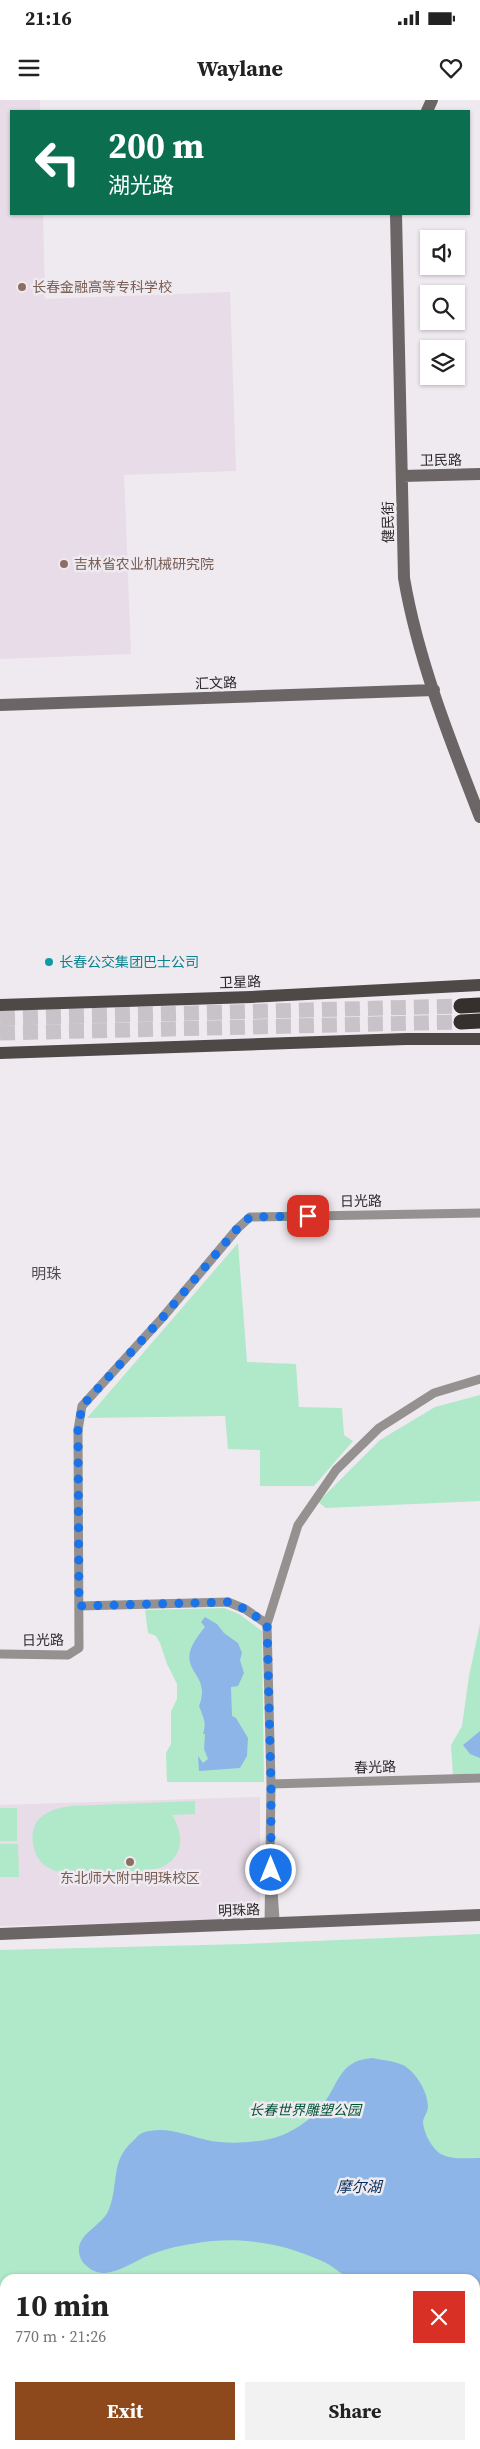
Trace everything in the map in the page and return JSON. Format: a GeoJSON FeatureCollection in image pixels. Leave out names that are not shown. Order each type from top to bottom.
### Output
{"type":"FeatureCollection","features":[{"type":"Feature","properties":{"kind":"highway"},"geometry":{"type":"LineString","coordinates":[[461,1006],[480,1005]]}},
{"type":"Feature","properties":{"kind":"highway"},"geometry":{"type":"LineString","coordinates":[[461,1022],[480,1021]]}},
{"type":"Feature","properties":{"kind":"main road","name":"卫星路"},"geometry":{"type":"LineString","coordinates":[[0,1005],[280,996],[480,984]]}},
{"type":"Feature","properties":{"kind":"main road"},"geometry":{"type":"LineString","coordinates":[[0,1053],[406,1039],[480,1039]]}},
{"type":"Feature","properties":{"kind":"street","name":"健民街"},"geometry":{"type":"LineString","coordinates":[[396,215],[404,578],[409,605],[434,690],[480,817]]}},
{"type":"Feature","properties":{"kind":"street","name":"卫民路"},"geometry":{"type":"LineString","coordinates":[[402,476],[480,474]]}},
{"type":"Feature","properties":{"kind":"street","name":"汇文路"},"geometry":{"type":"LineString","coordinates":[[0,705],[434,690]]}},
{"type":"Feature","properties":{"kind":"street","name":"日光路"},"geometry":{"type":"LineString","coordinates":[[0,1654],[68,1655],[79,1648],[78,1430],[82,1406],[163,1317],[237,1229],[250,1217],[480,1213]]}},
{"type":"Feature","properties":{"kind":"street"},"geometry":{"type":"LineString","coordinates":[[272,1924],[268,1889],[271,1870],[271,1784],[267,1624],[298,1525],[336,1470],[379,1428],[434,1393],[480,1379]]}},
{"type":"Feature","properties":{"kind":"street"},"geometry":{"type":"LineString","coordinates":[[79,1606],[228,1602],[245,1609],[267,1624]]}},
{"type":"Feature","properties":{"kind":"street","name":"春光路"},"geometry":{"type":"LineString","coordinates":[[271,1784],[480,1778]]}},
{"type":"Feature","properties":{"kind":"street","name":"明珠路"},"geometry":{"type":"LineString","coordinates":[[0,1934],[480,1915]]}},
{"type":"Feature","properties":{"kind":"shaded area","name":"吉林省农业机械研究院"},"geometry":{"type":"Polygon","coordinates":[[[0,100],[40,100],[40,110],[10,110],[10,215],[43,215],[45,299],[230,292],[236,471],[124,475],[131,654],[0,659],[0,100]]]}},
{"type":"Feature","properties":{"kind":"shaded area","name":"东北师大附中明珠校区"},"geometry":{"type":"Polygon","coordinates":[[[260,1797],[260,1919],[0,1926],[0,1805],[260,1797]]]}},
{"type":"Feature","properties":{"kind":"green space"},"geometry":{"type":"Polygon","coordinates":[[[238,1243],[247,1362],[296,1364],[299,1407],[342,1408],[344,1435],[353,1441],[314,1486],[260,1486],[260,1450],[228,1449],[225,1416],[87,1418],[238,1243]]]}},
{"type":"Feature","properties":{"kind":"green space"},"geometry":{"type":"Polygon","coordinates":[[[480,1395],[480,1501],[326,1508],[318,1502],[380,1440],[435,1407],[480,1395]]]}},
{"type":"Feature","properties":{"kind":"green space"},"geometry":{"type":"Polygon","coordinates":[[[224,1608],[239,1614],[262,1631],[264,1782],[167,1782],[166,1753],[171,1744],[171,1711],[177,1699],[177,1684],[167,1664],[160,1643],[156,1636],[148,1633],[145,1610],[224,1608]]]}},
{"type":"Feature","properties":{"kind":"green space"},"geometry":{"type":"Polygon","coordinates":[[[480,1624],[480,1773],[453,1775],[451,1745],[462,1726],[469,1676],[480,1624]]]}},
{"type":"Feature","properties":{"kind":"green space"},"geometry":{"type":"Polygon","coordinates":[[[195,1801],[195,1814],[172,1815],[179,1831],[180,1839],[177,1854],[165,1865],[155,1869],[79,1874],[63,1873],[44,1865],[35,1853],[33,1832],[38,1820],[59,1808],[195,1801]]]}},
{"type":"Feature","properties":{"kind":"green space"},"geometry":{"type":"Polygon","coordinates":[[[0,1808],[17,1808],[17,1841],[0,1841],[0,1808]]]}},
{"type":"Feature","properties":{"kind":"green space"},"geometry":{"type":"Polygon","coordinates":[[[0,1844],[18,1844],[19,1877],[0,1877],[0,1844]]]}},
{"type":"Feature","properties":{"kind":"green space","name":"长春世界雕塑公园"},"geometry":{"type":"Polygon","coordinates":[[[480,1934],[480,2274],[0,2274],[0,1950],[243,1944],[480,1934]]]}},
{"type":"Feature","properties":{"kind":"water"},"geometry":{"type":"Polygon","coordinates":[[[205,1617],[217,1624],[224,1633],[238,1643],[242,1653],[240,1660],[244,1673],[238,1686],[231,1687],[232,1716],[236,1718],[248,1738],[247,1756],[240,1768],[199,1771],[198,1756],[203,1763],[208,1759],[204,1749],[205,1734],[203,1734],[205,1723],[199,1706],[202,1694],[201,1684],[190,1662],[190,1653],[194,1642],[205,1627],[201,1622],[205,1617]]]}},
{"type":"Feature","properties":{"kind":"water"},"geometry":{"type":"Polygon","coordinates":[[[480,1731],[480,1758],[470,1754],[463,1745],[480,1731]]]}},
{"type":"Feature","properties":{"kind":"water","name":"摩尔湖"},"geometry":{"type":"Polygon","coordinates":[[[372,2058],[403,2065],[408,2068],[417,2077],[426,2095],[428,2109],[423,2121],[426,2135],[431,2144],[438,2152],[450,2157],[480,2158],[480,2274],[343,2274],[326,2263],[296,2251],[269,2244],[227,2240],[174,2247],[152,2254],[108,2273],[94,2271],[84,2263],[79,2252],[82,2240],[106,2215],[112,2200],[121,2157],[140,2134],[150,2131],[167,2130],[228,2143],[265,2140],[283,2135],[300,2126],[314,2114],[326,2100],[343,2072],[354,2063],[372,2058]]]}},
{"type":"Feature","properties":{"kind":"tunnel"},"geometry":{"type":"LineString","coordinates":[[0,1018],[461,1006]]}},
{"type":"Feature","properties":{"kind":"tunnel"},"geometry":{"type":"LineString","coordinates":[[0,1033],[461,1022]]}},
{"type":"Feature","properties":{"kind":"place","name":"长春金融高等专科学校"},"geometry":{"type":"Point","coordinates":[22,287]}},
{"type":"Feature","properties":{"kind":"place","name":"吉林省农业机械研究院"},"geometry":{"type":"Point","coordinates":[64,564]}},
{"type":"Feature","properties":{"kind":"place","name":"长春公交集团巴士公司"},"geometry":{"type":"Point","coordinates":[49,962]}},
{"type":"Feature","properties":{"kind":"place","name":"东北师大附中明珠校区"},"geometry":{"type":"Point","coordinates":[130,1862]}},
{"type":"Feature","properties":{"kind":"district","name":"明珠"},"geometry":{"type":"Point","coordinates":[46,1273]}},
{"type":"Feature","properties":{"kind":"route"},"geometry":{"type":"LineString","coordinates":[[271,1870],[267,1624],[245,1609],[228,1602],[79,1606],[78,1430],[82,1406],[163,1317],[237,1229],[250,1217],[308,1216]]}}]}
